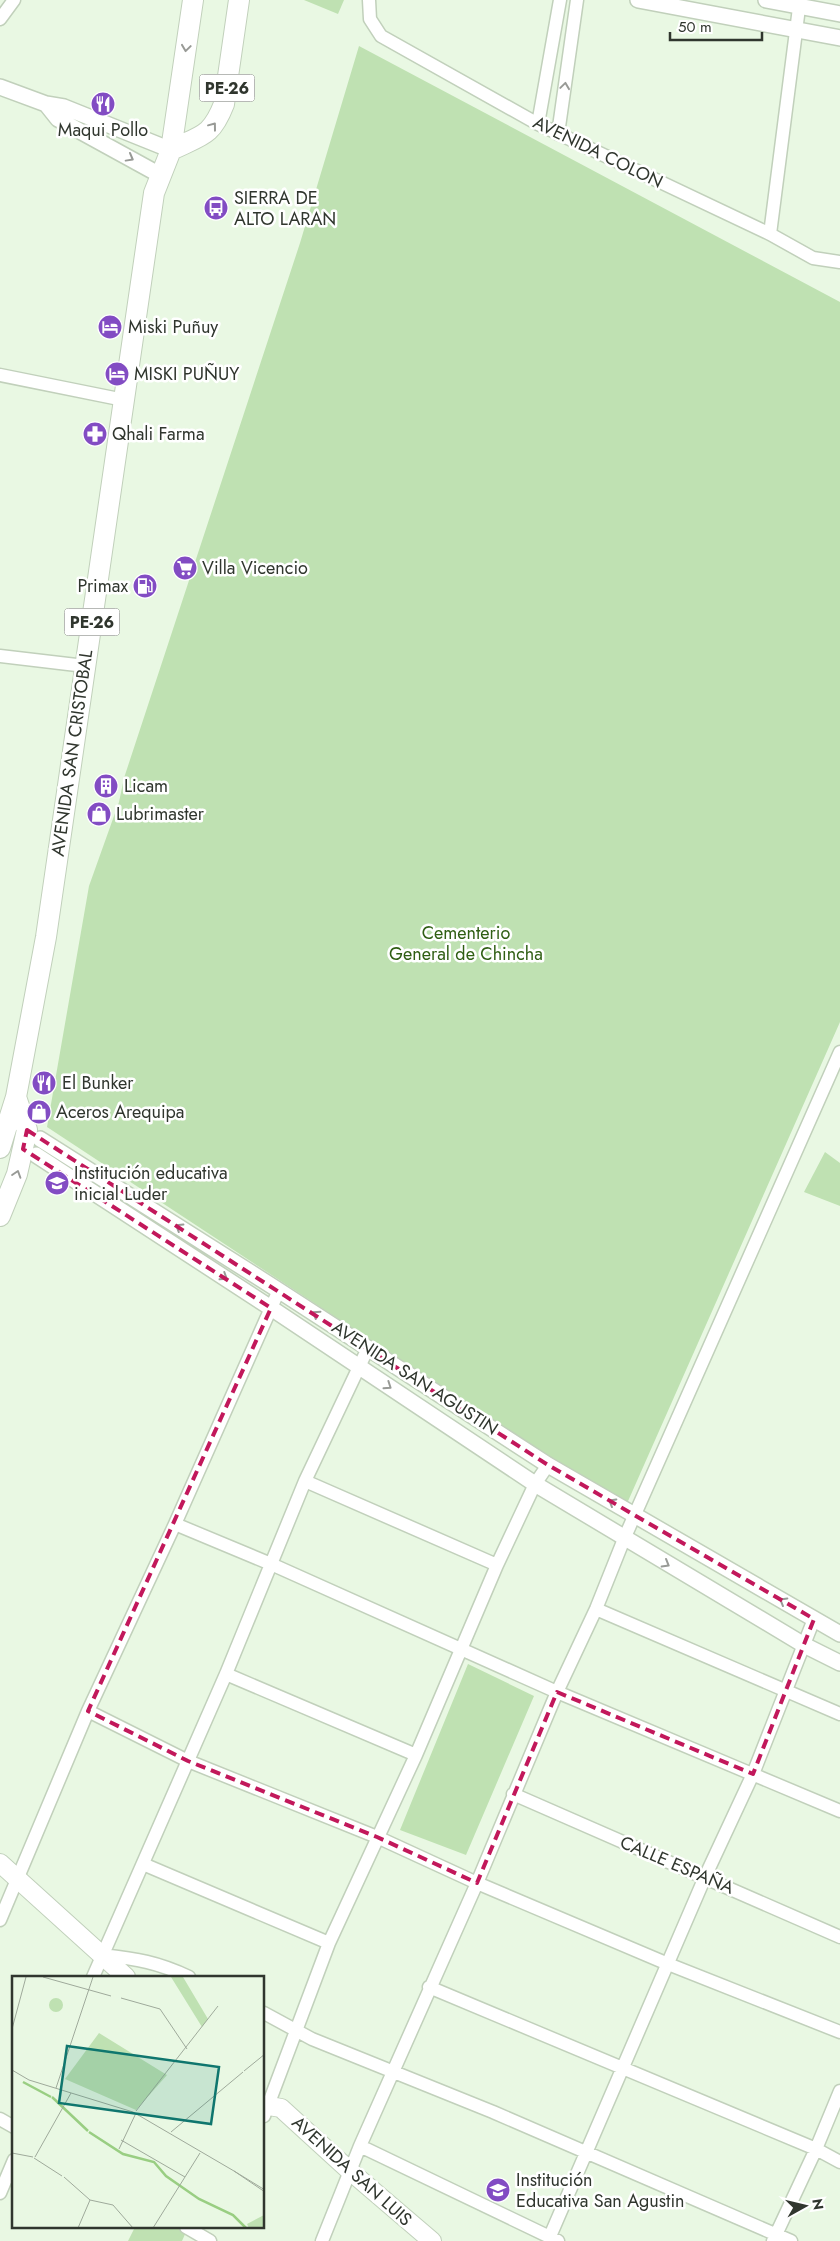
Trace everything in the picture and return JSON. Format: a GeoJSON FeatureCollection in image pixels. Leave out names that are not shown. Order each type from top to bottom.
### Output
{"type":"FeatureCollection","features":[{"type":"Feature","properties":{"kind":"highway","name":"PE-26"},"geometry":{"type":"LineString","coordinates":[[172,150],[193,0]]}},
{"type":"Feature","properties":{"kind":"highway","name":"PE-26"},"geometry":{"type":"LineString","coordinates":[[172,150],[209,132],[218,120],[224,104],[239,0]]}},
{"type":"Feature","properties":{"kind":"highway","name":"AVENIDA SAN CRISTOBAL"},"geometry":{"type":"LineString","coordinates":[[1,1143],[4,1119],[16,1097],[46,937],[154,193],[160,174],[172,150]]}},
{"type":"Feature","properties":{"kind":"highway"},"geometry":{"type":"LineString","coordinates":[[0,1216],[32,1143],[16,1097]]}},
{"type":"Feature","properties":{"kind":"main road"},"geometry":{"type":"LineString","coordinates":[[0,1863],[125,1976]]}},
{"type":"Feature","properties":{"kind":"main road","name":"AVENIDA SAN LUIS"},"geometry":{"type":"LineString","coordinates":[[266,2108],[282,2108],[348,2176],[416,2241]]}},
{"type":"Feature","properties":{"kind":"main road","name":"AVENIDA SAN LUIS"},"geometry":{"type":"LineString","coordinates":[[348,2176],[432,2241]]}},
{"type":"Feature","properties":{"kind":"street"},"geometry":{"type":"LineString","coordinates":[[0,19],[14,0]]}},
{"type":"Feature","properties":{"kind":"street","name":"AVENIDA COLON"},"geometry":{"type":"LineString","coordinates":[[369,0],[370,20],[381,36],[538,124],[770,234],[813,258],[840,262]]}},
{"type":"Feature","properties":{"kind":"street"},"geometry":{"type":"LineString","coordinates":[[538,124],[560,0]]}},
{"type":"Feature","properties":{"kind":"street"},"geometry":{"type":"LineString","coordinates":[[558,134],[577,0]]}},
{"type":"Feature","properties":{"kind":"street"},"geometry":{"type":"LineString","coordinates":[[638,0],[840,38]]}},
{"type":"Feature","properties":{"kind":"street"},"geometry":{"type":"LineString","coordinates":[[766,0],[799,3],[840,14]]}},
{"type":"Feature","properties":{"kind":"street"},"geometry":{"type":"LineString","coordinates":[[770,234],[799,3]]}},
{"type":"Feature","properties":{"kind":"street"},"geometry":{"type":"LineString","coordinates":[[0,86],[46,104],[64,107],[172,150]]}},
{"type":"Feature","properties":{"kind":"street"},"geometry":{"type":"LineString","coordinates":[[46,104],[58,119],[160,174]]}},
{"type":"Feature","properties":{"kind":"street"},"geometry":{"type":"LineString","coordinates":[[0,375],[124,400]]}},
{"type":"Feature","properties":{"kind":"street"},"geometry":{"type":"LineString","coordinates":[[0,656],[85,666]]}},
{"type":"Feature","properties":{"kind":"street"},"geometry":{"type":"LineString","coordinates":[[322,2241],[360,2146],[429,1987],[477,1883],[557,1692],[596,1608],[624,1539],[840,1052]]}},
{"type":"Feature","properties":{"kind":"street"},"geometry":{"type":"LineString","coordinates":[[4,1119],[32,1143]]}},
{"type":"Feature","properties":{"kind":"street","name":"AVENIDA SAN AGUSTIN"},"geometry":{"type":"LineString","coordinates":[[1,1143],[32,1143],[279,1290],[548,1464],[840,1634]]}},
{"type":"Feature","properties":{"kind":"street","name":"AVENIDA SAN AGUSTIN"},"geometry":{"type":"LineString","coordinates":[[32,1143],[271,1308],[535,1484],[804,1645],[840,1663]]}},
{"type":"Feature","properties":{"kind":"street"},"geometry":{"type":"LineString","coordinates":[[0,1920],[88,1711],[175,1524],[279,1290]]}},
{"type":"Feature","properties":{"kind":"street"},"geometry":{"type":"LineString","coordinates":[[93,1976],[226,1674],[305,1481],[368,1348]]}},
{"type":"Feature","properties":{"kind":"street"},"geometry":{"type":"LineString","coordinates":[[266,2108],[330,1943],[416,1755],[497,1565],[535,1484],[548,1464]]}},
{"type":"Feature","properties":{"kind":"street"},"geometry":{"type":"LineString","coordinates":[[305,1481],[497,1565]]}},
{"type":"Feature","properties":{"kind":"street"},"geometry":{"type":"LineString","coordinates":[[175,1524],[271,1564],[557,1692],[840,1811]]}},
{"type":"Feature","properties":{"kind":"street"},"geometry":{"type":"LineString","coordinates":[[596,1608],[840,1714]]}},
{"type":"Feature","properties":{"kind":"street"},"geometry":{"type":"LineString","coordinates":[[360,2146],[552,2240],[622,2068],[705,1877],[753,1774],[787,1692],[814,1618]]}},
{"type":"Feature","properties":{"kind":"street"},"geometry":{"type":"LineString","coordinates":[[226,1674],[416,1755]]}},
{"type":"Feature","properties":{"kind":"street"},"geometry":{"type":"LineString","coordinates":[[88,1711],[188,1762],[377,1838],[477,1883],[668,1964],[840,2032]]}},
{"type":"Feature","properties":{"kind":"street","name":"CALLE ESPAÑA"},"geometry":{"type":"LineString","coordinates":[[513,1794],[840,1937]]}},
{"type":"Feature","properties":{"kind":"street"},"geometry":{"type":"LineString","coordinates":[[143,1864],[330,1943]]}},
{"type":"Feature","properties":{"kind":"street"},"geometry":{"type":"LineString","coordinates":[[102,1955],[144,1960],[164,1965],[187,1976]]}},
{"type":"Feature","properties":{"kind":"street"},"geometry":{"type":"LineString","coordinates":[[429,1987],[816,2149],[840,2162]]}},
{"type":"Feature","properties":{"kind":"street"},"geometry":{"type":"LineString","coordinates":[[265,2014],[312,2039],[393,2070],[587,2151],[775,2238],[791,2241]]}},
{"type":"Feature","properties":{"kind":"street"},"geometry":{"type":"LineString","coordinates":[[775,2238],[816,2149],[840,2090]]}},
{"type":"Feature","properties":{"kind":"street"},"geometry":{"type":"LineString","coordinates":[[0,2119],[12,2126]]}},
{"type":"Feature","properties":{"kind":"street"},"geometry":{"type":"LineString","coordinates":[[0,2193],[12,2165]]}},
{"type":"Feature","properties":{"kind":"street"},"geometry":{"type":"LineString","coordinates":[[188,2228],[208,2241],[213,2228]]}},
{"type":"Feature","properties":{"kind":"highlighted area"},"geometry":{"type":"Polygon","coordinates":[[[27,1130],[548,1465],[814,1619],[753,1774],[557,1692],[477,1883],[377,1837],[188,1761],[88,1711],[271,1308],[23,1149],[27,1130]]]}},
{"type":"Feature","properties":{"kind":"green space"},"geometry":{"type":"Polygon","coordinates":[[[304,0],[344,0],[338,14],[304,0]]]}},
{"type":"Feature","properties":{"kind":"green space","name":"Cementerio General de Chincha"},"geometry":{"type":"Polygon","coordinates":[[[359,46],[840,302],[840,1022],[625,1508],[47,1127],[89,886],[119,802],[124,778],[300,243],[359,46]]]}},
{"type":"Feature","properties":{"kind":"green space"},"geometry":{"type":"Polygon","coordinates":[[[825,1152],[840,1163],[840,1206],[804,1192],[825,1152]]]}},
{"type":"Feature","properties":{"kind":"green space"},"geometry":{"type":"Polygon","coordinates":[[[468,1664],[534,1696],[466,1855],[400,1830],[468,1664]]]}},
{"type":"Feature","properties":{"kind":"green space"},"geometry":{"type":"Polygon","coordinates":[[[134,2228],[180,2228],[186,2232],[182,2241],[128,2241],[134,2228]]]}},
{"type":"Feature","properties":{"kind":"place","name":"Maqui Pollo"},"geometry":{"type":"Point","coordinates":[103,104]}},
{"type":"Feature","properties":{"kind":"place","name":"SIERRA DE ALTO LARAN"},"geometry":{"type":"Point","coordinates":[216,208]}},
{"type":"Feature","properties":{"kind":"place","name":"Miski Puñuy"},"geometry":{"type":"Point","coordinates":[110,327]}},
{"type":"Feature","properties":{"kind":"place","name":"MISKI PUÑUY"},"geometry":{"type":"Point","coordinates":[117,374]}},
{"type":"Feature","properties":{"kind":"place","name":"Qhali Farma"},"geometry":{"type":"Point","coordinates":[95,434]}},
{"type":"Feature","properties":{"kind":"place","name":"Villa Vicencio"},"geometry":{"type":"Point","coordinates":[185,568]}},
{"type":"Feature","properties":{"kind":"place","name":"Primax"},"geometry":{"type":"Point","coordinates":[145,586]}},
{"type":"Feature","properties":{"kind":"place","name":"Licam"},"geometry":{"type":"Point","coordinates":[106,786]}},
{"type":"Feature","properties":{"kind":"place","name":"Lubrimaster"},"geometry":{"type":"Point","coordinates":[99,814]}},
{"type":"Feature","properties":{"kind":"place","name":"El Bunker"},"geometry":{"type":"Point","coordinates":[44,1083]}},
{"type":"Feature","properties":{"kind":"place","name":"Aceros Arequipa"},"geometry":{"type":"Point","coordinates":[39,1112]}},
{"type":"Feature","properties":{"kind":"place","name":"Institución educativa inicial Luder"},"geometry":{"type":"Point","coordinates":[57,1183]}},
{"type":"Feature","properties":{"kind":"place","name":"Institución Educativa San Agustin"},"geometry":{"type":"Point","coordinates":[498,2190]}}]}
